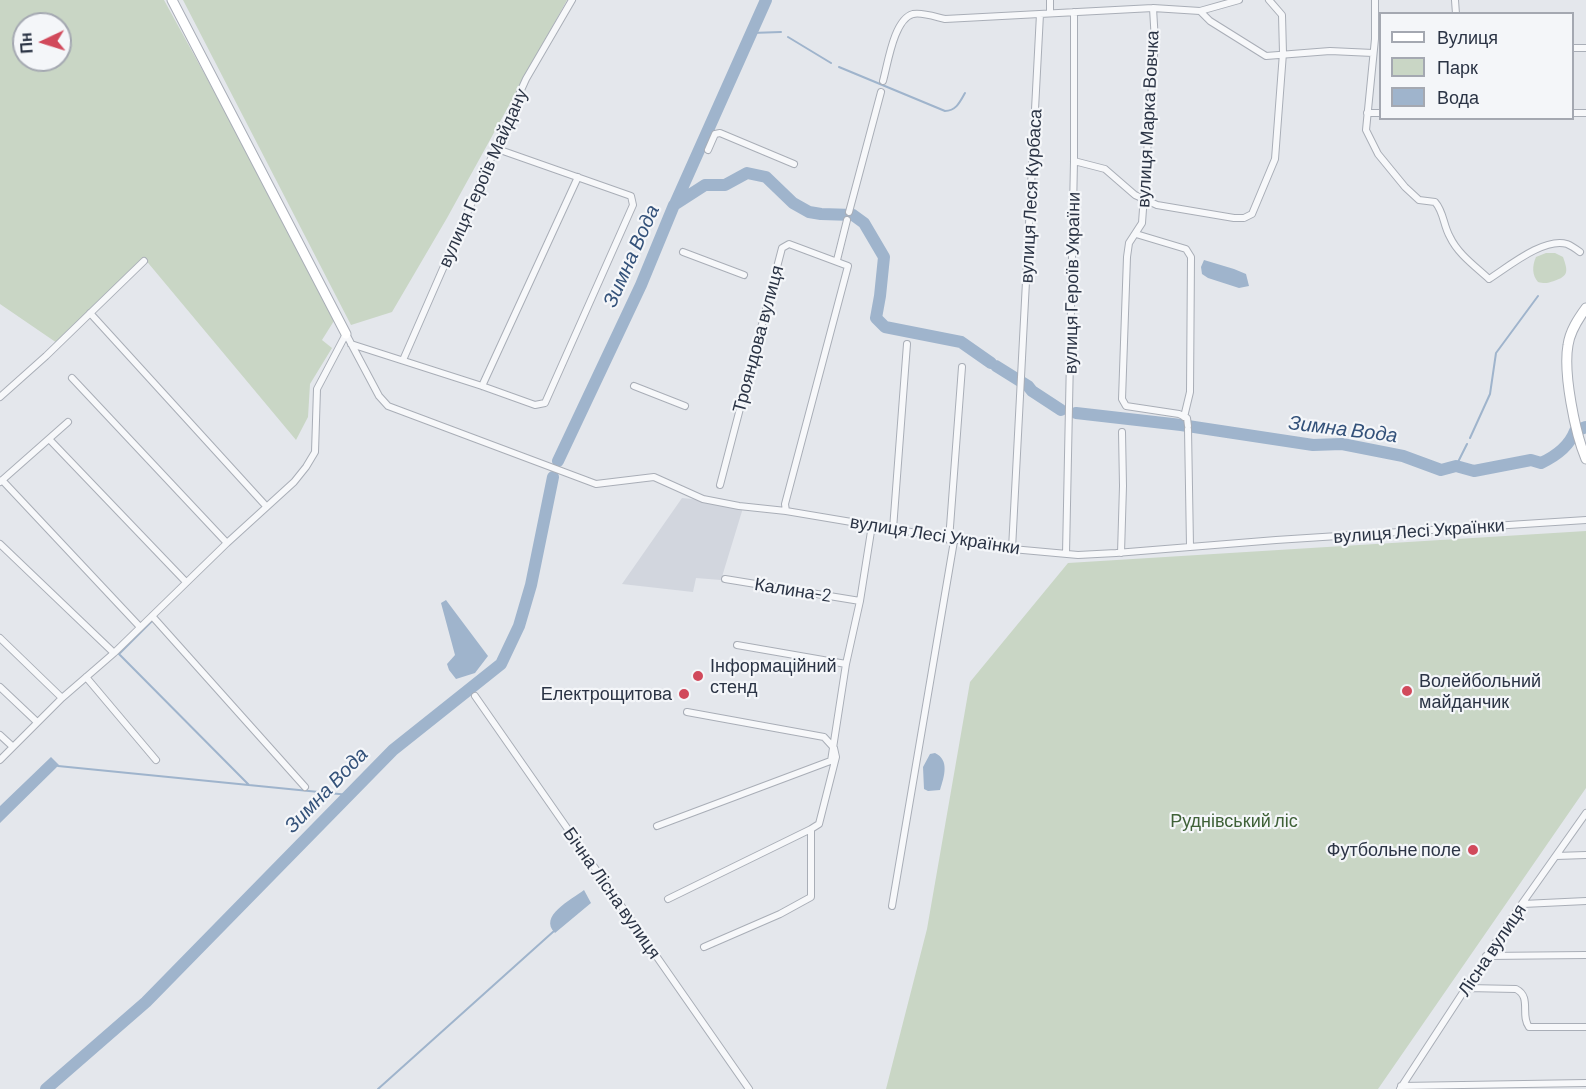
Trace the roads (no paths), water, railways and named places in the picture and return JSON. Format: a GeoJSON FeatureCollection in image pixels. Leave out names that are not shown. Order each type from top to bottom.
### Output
{"type":"FeatureCollection","features":[{"type":"Feature","properties":{"kind":"street"},"geometry":{"type":"LineString","coordinates":[[0,760],[62,698],[114,653],[227,543],[294,482],[315,452],[317,389],[346,334],[172,0]]}},
{"type":"Feature","properties":{"kind":"street","name":"вулиця Героїв Майдану"},"geometry":{"type":"LineString","coordinates":[[403,360],[526,79],[572,0]]}},
{"type":"Feature","properties":{"kind":"street"},"geometry":{"type":"LineString","coordinates":[[1050,0],[1050,13]]}},
{"type":"Feature","properties":{"kind":"street"},"geometry":{"type":"LineString","coordinates":[[883,81],[898,26],[906,17],[915,14],[945,19],[1153,8],[1200,11],[1239,0]]}},
{"type":"Feature","properties":{"kind":"street"},"geometry":{"type":"LineString","coordinates":[[1074,161],[1104,169],[1144,200],[1171,208],[1234,218],[1245,218],[1251,214],[1275,159],[1283,53],[1282,15],[1269,0]]}},
{"type":"Feature","properties":{"kind":"street"},"geometry":{"type":"LineString","coordinates":[[1375,0],[1366,130],[1378,154],[1405,187],[1419,200],[1435,202],[1441,209],[1448,234],[1456,249],[1489,279],[1523,257],[1550,245],[1568,244],[1580,252]]}},
{"type":"Feature","properties":{"kind":"street","name":"вулиця Марка Вовчка"},"geometry":{"type":"LineString","coordinates":[[1153,8],[1155,42],[1142,223],[1129,243],[1127,257],[1122,399],[1126,406],[1179,414],[1184,417]]}},
{"type":"Feature","properties":{"kind":"street"},"geometry":{"type":"LineString","coordinates":[[1200,11],[1210,21],[1266,56],[1330,51],[1373,53]]}},
{"type":"Feature","properties":{"kind":"street","name":"вулиця Героїв України"},"geometry":{"type":"LineString","coordinates":[[1066,554],[1074,161],[1074,12]]}},
{"type":"Feature","properties":{"kind":"street","name":"вулиця Леся Курбаса"},"geometry":{"type":"LineString","coordinates":[[1012,549],[1040,14]]}},
{"type":"Feature","properties":{"kind":"street"},"geometry":{"type":"LineString","coordinates":[[849,212],[881,92]]}},
{"type":"Feature","properties":{"kind":"street"},"geometry":{"type":"LineString","coordinates":[[1367,113],[1379,113]]}},
{"type":"Feature","properties":{"kind":"street"},"geometry":{"type":"LineString","coordinates":[[708,150],[715,134],[720,133],[794,164]]}},
{"type":"Feature","properties":{"kind":"street"},"geometry":{"type":"LineString","coordinates":[[351,345],[403,360],[535,405],[545,403],[633,205],[631,196],[503,151],[495,151]]}},
{"type":"Feature","properties":{"kind":"street"},"geometry":{"type":"LineString","coordinates":[[482,386],[578,177]]}},
{"type":"Feature","properties":{"kind":"street"},"geometry":{"type":"LineString","coordinates":[[786,511],[785,504],[848,266],[837,260],[847,220]]}},
{"type":"Feature","properties":{"kind":"street"},"geometry":{"type":"LineString","coordinates":[[1136,234],[1186,249],[1191,257],[1190,392],[1184,417],[1187,418],[1188,428],[1190,546]]}},
{"type":"Feature","properties":{"kind":"street","name":"Трояндова вулиця"},"geometry":{"type":"LineString","coordinates":[[720,485],[782,248],[789,244],[837,260]]}},
{"type":"Feature","properties":{"kind":"street"},"geometry":{"type":"LineString","coordinates":[[683,252],[744,275]]}},
{"type":"Feature","properties":{"kind":"street"},"geometry":{"type":"LineString","coordinates":[[0,397],[144,261]]}},
{"type":"Feature","properties":{"kind":"street"},"geometry":{"type":"LineString","coordinates":[[1585,458],[1574,416],[1568,345],[1575,323],[1586,308]]}},
{"type":"Feature","properties":{"kind":"street"},"geometry":{"type":"LineString","coordinates":[[90,313],[266,506]]}},
{"type":"Feature","properties":{"kind":"street","name":"вулиця Лесі Українки"},"geometry":{"type":"LineString","coordinates":[[346,334],[379,396],[388,406],[596,484],[654,477],[703,499],[872,525],[951,540],[1066,554],[1121,553],[1190,546],[1586,520]]}},
{"type":"Feature","properties":{"kind":"street"},"geometry":{"type":"LineString","coordinates":[[893,529],[907,344]]}},
{"type":"Feature","properties":{"kind":"street"},"geometry":{"type":"LineString","coordinates":[[892,906],[951,540],[962,366]]}},
{"type":"Feature","properties":{"kind":"street"},"geometry":{"type":"LineString","coordinates":[[72,378],[227,543]]}},
{"type":"Feature","properties":{"kind":"street"},"geometry":{"type":"LineString","coordinates":[[634,386],[686,406]]}},
{"type":"Feature","properties":{"kind":"street"},"geometry":{"type":"LineString","coordinates":[[68,422],[1,481],[140,627]]}},
{"type":"Feature","properties":{"kind":"street"},"geometry":{"type":"LineString","coordinates":[[1121,553],[1124,486],[1122,432]]}},
{"type":"Feature","properties":{"kind":"street"},"geometry":{"type":"LineString","coordinates":[[49,439],[186,582]]}},
{"type":"Feature","properties":{"kind":"street"},"geometry":{"type":"LineString","coordinates":[[668,899],[819,824],[834,759],[846,664],[860,601],[872,525]]}},
{"type":"Feature","properties":{"kind":"street"},"geometry":{"type":"LineString","coordinates":[[0,544],[114,653]]}},
{"type":"Feature","properties":{"kind":"street","name":"Калина-2"},"geometry":{"type":"LineString","coordinates":[[725,579],[860,601]]}},
{"type":"Feature","properties":{"kind":"street"},"geometry":{"type":"LineString","coordinates":[[152,616],[305,787]]}},
{"type":"Feature","properties":{"kind":"street"},"geometry":{"type":"LineString","coordinates":[[0,638],[62,698]]}},
{"type":"Feature","properties":{"kind":"street"},"geometry":{"type":"LineString","coordinates":[[736,645],[846,664]]}},
{"type":"Feature","properties":{"kind":"street"},"geometry":{"type":"LineString","coordinates":[[86,677],[156,760]]}},
{"type":"Feature","properties":{"kind":"street"},"geometry":{"type":"LineString","coordinates":[[0,687],[37,722]]}},
{"type":"Feature","properties":{"kind":"street","name":"Бічна Лісна вулиця"},"geometry":{"type":"LineString","coordinates":[[475,696],[750,1089]]}},
{"type":"Feature","properties":{"kind":"street"},"geometry":{"type":"LineString","coordinates":[[687,712],[824,737],[834,748]]}},
{"type":"Feature","properties":{"kind":"street"},"geometry":{"type":"LineString","coordinates":[[0,735],[12,746]]}},
{"type":"Feature","properties":{"kind":"street"},"geometry":{"type":"LineString","coordinates":[[657,826],[834,759]]}},
{"type":"Feature","properties":{"kind":"street","name":"Лісна вулиця"},"geometry":{"type":"LineString","coordinates":[[1401,1088],[1486,956],[1586,813]]}},
{"type":"Feature","properties":{"kind":"street"},"geometry":{"type":"LineString","coordinates":[[704,947],[780,914],[811,897],[811,829]]}},
{"type":"Feature","properties":{"kind":"street"},"geometry":{"type":"LineString","coordinates":[[1556,856],[1586,855]]}},
{"type":"Feature","properties":{"kind":"street"},"geometry":{"type":"LineString","coordinates":[[1522,904],[1586,901]]}},
{"type":"Feature","properties":{"kind":"street"},"geometry":{"type":"LineString","coordinates":[[1486,956],[1586,955]]}},
{"type":"Feature","properties":{"kind":"street"},"geometry":{"type":"LineString","coordinates":[[1467,988],[1516,989],[1522,992],[1525,997],[1526,1023],[1529,1027],[1586,1027]]}},
{"type":"Feature","properties":{"kind":"street"},"geometry":{"type":"LineString","coordinates":[[1401,1088],[1586,1083]]}},
{"type":"Feature","properties":{"kind":"water"},"geometry":{"type":"Polygon","coordinates":[[[1204,260],[1246,274],[1249,286],[1239,288],[1208,278],[1202,274],[1201,267],[1204,260]]]}},
{"type":"Feature","properties":{"kind":"water"},"geometry":{"type":"Polygon","coordinates":[[[446,600],[488,656],[475,673],[456,679],[447,664],[455,655],[441,603],[446,600]]]}},
{"type":"Feature","properties":{"kind":"water"},"geometry":{"type":"Polygon","coordinates":[[[935,753],[943,760],[944,774],[940,790],[928,791],[924,789],[923,767],[930,754],[935,753]]]}},
{"type":"Feature","properties":{"kind":"water"},"geometry":{"type":"Polygon","coordinates":[[[51,757],[59,765],[0,823],[0,806],[51,757]]]}},
{"type":"Feature","properties":{"kind":"water"},"geometry":{"type":"Polygon","coordinates":[[[584,890],[591,903],[555,933],[551,927],[553,915],[584,890]]]}},
{"type":"Feature","properties":{"kind":"waterway"},"geometry":{"type":"LineString","coordinates":[[675,204],[766,0]]}},
{"type":"Feature","properties":{"kind":"waterway"},"geometry":{"type":"LineString","coordinates":[[751,33],[781,32]]}},
{"type":"Feature","properties":{"kind":"waterway"},"geometry":{"type":"LineString","coordinates":[[788,37],[831,63]]}},
{"type":"Feature","properties":{"kind":"waterway"},"geometry":{"type":"LineString","coordinates":[[839,67],[945,111],[955,108],[965,93]]}},
{"type":"Feature","properties":{"kind":"waterway","name":"Зимна Вода"},"geometry":{"type":"LineString","coordinates":[[558,461],[641,285],[674,205],[705,185],[725,185],[747,173],[766,177],[793,203],[809,212],[853,215],[864,223],[884,257],[876,318],[885,327],[961,342],[991,363]]}},
{"type":"Feature","properties":{"kind":"waterway"},"geometry":{"type":"LineString","coordinates":[[1470,438],[1490,394],[1496,353],[1538,296]]}},
{"type":"Feature","properties":{"kind":"waterway","name":"Зимна Вода"},"geometry":{"type":"LineString","coordinates":[[996,366],[1061,410]]}},
{"type":"Feature","properties":{"kind":"waterway","name":"Зимна Вода"},"geometry":{"type":"LineString","coordinates":[[1076,413],[1181,425],[1313,445],[1342,444],[1403,456],[1441,470],[1456,466],[1474,471],[1531,460],[1541,463],[1561,450],[1575,431],[1586,427]]}},
{"type":"Feature","properties":{"kind":"waterway"},"geometry":{"type":"LineString","coordinates":[[1456,466],[1467,444]]}},
{"type":"Feature","properties":{"kind":"waterway","name":"Зимна Вода"},"geometry":{"type":"LineString","coordinates":[[46,1089],[146,1002],[393,750],[501,664],[519,626],[531,585],[553,477]]}},
{"type":"Feature","properties":{"kind":"waterway"},"geometry":{"type":"LineString","coordinates":[[152,621],[119,654],[249,785]]}},
{"type":"Feature","properties":{"kind":"waterway"},"geometry":{"type":"LineString","coordinates":[[58,766],[349,795]]}},
{"type":"Feature","properties":{"kind":"waterway"},"geometry":{"type":"LineString","coordinates":[[378,1089],[554,931]]}},
{"type":"Feature","properties":{"kind":"place","name":"Інформаційний стенд"},"geometry":{"type":"Point","coordinates":[698,676]}},
{"type":"Feature","properties":{"kind":"place","name":"Волейбольний майданчик"},"geometry":{"type":"Point","coordinates":[1407,691]}},
{"type":"Feature","properties":{"kind":"place","name":"Електрощитова"},"geometry":{"type":"Point","coordinates":[684,694]}},
{"type":"Feature","properties":{"kind":"place","name":"Футбольне поле"},"geometry":{"type":"Point","coordinates":[1473,850]}},
{"type":"Feature","properties":{"kind":"park label","name":"Руднівський ліс"},"geometry":{"type":"Point","coordinates":[1234,821]}}]}
